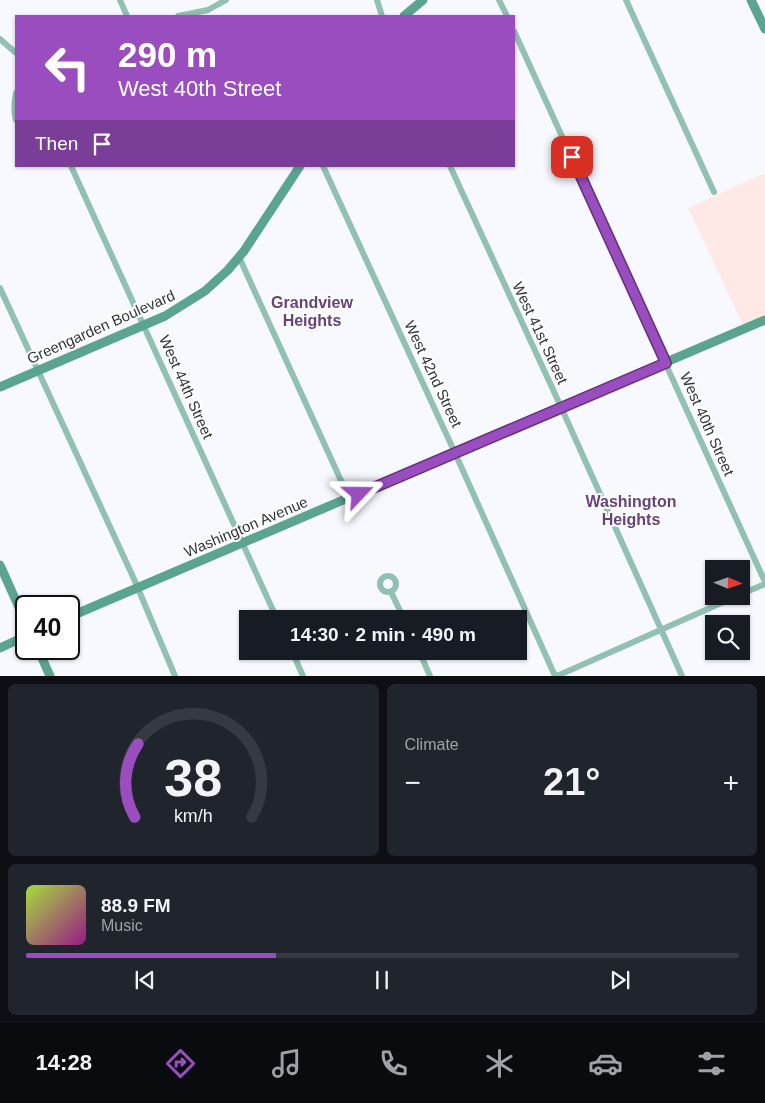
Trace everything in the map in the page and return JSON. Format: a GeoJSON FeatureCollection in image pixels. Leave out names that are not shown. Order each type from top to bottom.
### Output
{"type":"FeatureCollection","features":[{"type":"Feature","properties":{"kind":"street"},"geometry":{"type":"LineString","coordinates":[[120,0],[128,15]]}},
{"type":"Feature","properties":{"kind":"street"},"geometry":{"type":"LineString","coordinates":[[183,15],[208,10],[226,0]]}},
{"type":"Feature","properties":{"kind":"street"},"geometry":{"type":"LineString","coordinates":[[377,0],[382,15]]}},
{"type":"Feature","properties":{"kind":"street"},"geometry":{"type":"LineString","coordinates":[[405,15],[423,0]]}},
{"type":"Feature","properties":{"kind":"street"},"geometry":{"type":"LineString","coordinates":[[499,0],[506,15]]}},
{"type":"Feature","properties":{"kind":"street"},"geometry":{"type":"LineString","coordinates":[[626,0],[714,192]]}},
{"type":"Feature","properties":{"kind":"street"},"geometry":{"type":"LineString","coordinates":[[751,0],[765,29]]}},
{"type":"Feature","properties":{"kind":"street","name":"West 40th Street"},"geometry":{"type":"LineString","coordinates":[[515,33],[765,583]]}},
{"type":"Feature","properties":{"kind":"street"},"geometry":{"type":"LineString","coordinates":[[0,39],[15,52]]}},
{"type":"Feature","properties":{"kind":"street"},"geometry":{"type":"LineString","coordinates":[[15,104],[15,117]]}},
{"type":"Feature","properties":{"kind":"street","name":"West 44th Street"},"geometry":{"type":"LineString","coordinates":[[71,167],[274,610]]}},
{"type":"Feature","properties":{"kind":"street","name":"Greengarden Boulevard"},"geometry":{"type":"LineString","coordinates":[[0,387],[145,326],[205,291],[239,257],[299,167]]}},
{"type":"Feature","properties":{"kind":"street","name":"West 42nd Street"},"geometry":{"type":"LineString","coordinates":[[323,167],[556,676]]}},
{"type":"Feature","properties":{"kind":"street","name":"West 41st Street"},"geometry":{"type":"LineString","coordinates":[[450,167],[682,676]]}},
{"type":"Feature","properties":{"kind":"street"},"geometry":{"type":"LineString","coordinates":[[239,257],[349,498]]}},
{"type":"Feature","properties":{"kind":"street"},"geometry":{"type":"LineString","coordinates":[[0,288],[138,587],[175,676]]}},
{"type":"Feature","properties":{"kind":"street","name":"Washington Avenue"},"geometry":{"type":"LineString","coordinates":[[80,612],[765,320]]}},
{"type":"Feature","properties":{"kind":"street"},"geometry":{"type":"LineString","coordinates":[[0,565],[15,598]]}},
{"type":"Feature","properties":{"kind":"street"},"geometry":{"type":"LineString","coordinates":[[750,590],[765,583]]}},
{"type":"Feature","properties":{"kind":"street"},"geometry":{"type":"LineString","coordinates":[[391,592],[400,610]]}},
{"type":"Feature","properties":{"kind":"street"},"geometry":{"type":"LineString","coordinates":[[556,676],[716,605]]}},
{"type":"Feature","properties":{"kind":"street"},"geometry":{"type":"LineString","coordinates":[[0,648],[15,641]]}},
{"type":"Feature","properties":{"kind":"street"},"geometry":{"type":"LineString","coordinates":[[43,660],[50,676]]}},
{"type":"Feature","properties":{"kind":"street"},"geometry":{"type":"LineString","coordinates":[[296,660],[303,676]]}},
{"type":"Feature","properties":{"kind":"street"},"geometry":{"type":"LineString","coordinates":[[423,660],[430,676]]}},
{"type":"Feature","properties":{"kind":"shaded area"},"geometry":{"type":"Polygon","coordinates":[[[765,173],[765,315],[743,325],[688,208],[765,173]]]}},
{"type":"Feature","properties":{"kind":"district","name":"Grandview Heights"},"geometry":{"type":"Point","coordinates":[312,311]}},
{"type":"Feature","properties":{"kind":"district","name":"Washington Heights"},"geometry":{"type":"Point","coordinates":[631,510]}},
{"type":"Feature","properties":{"kind":"route"},"geometry":{"type":"LineString","coordinates":[[359,494],[666,363],[572,157]]}}]}
